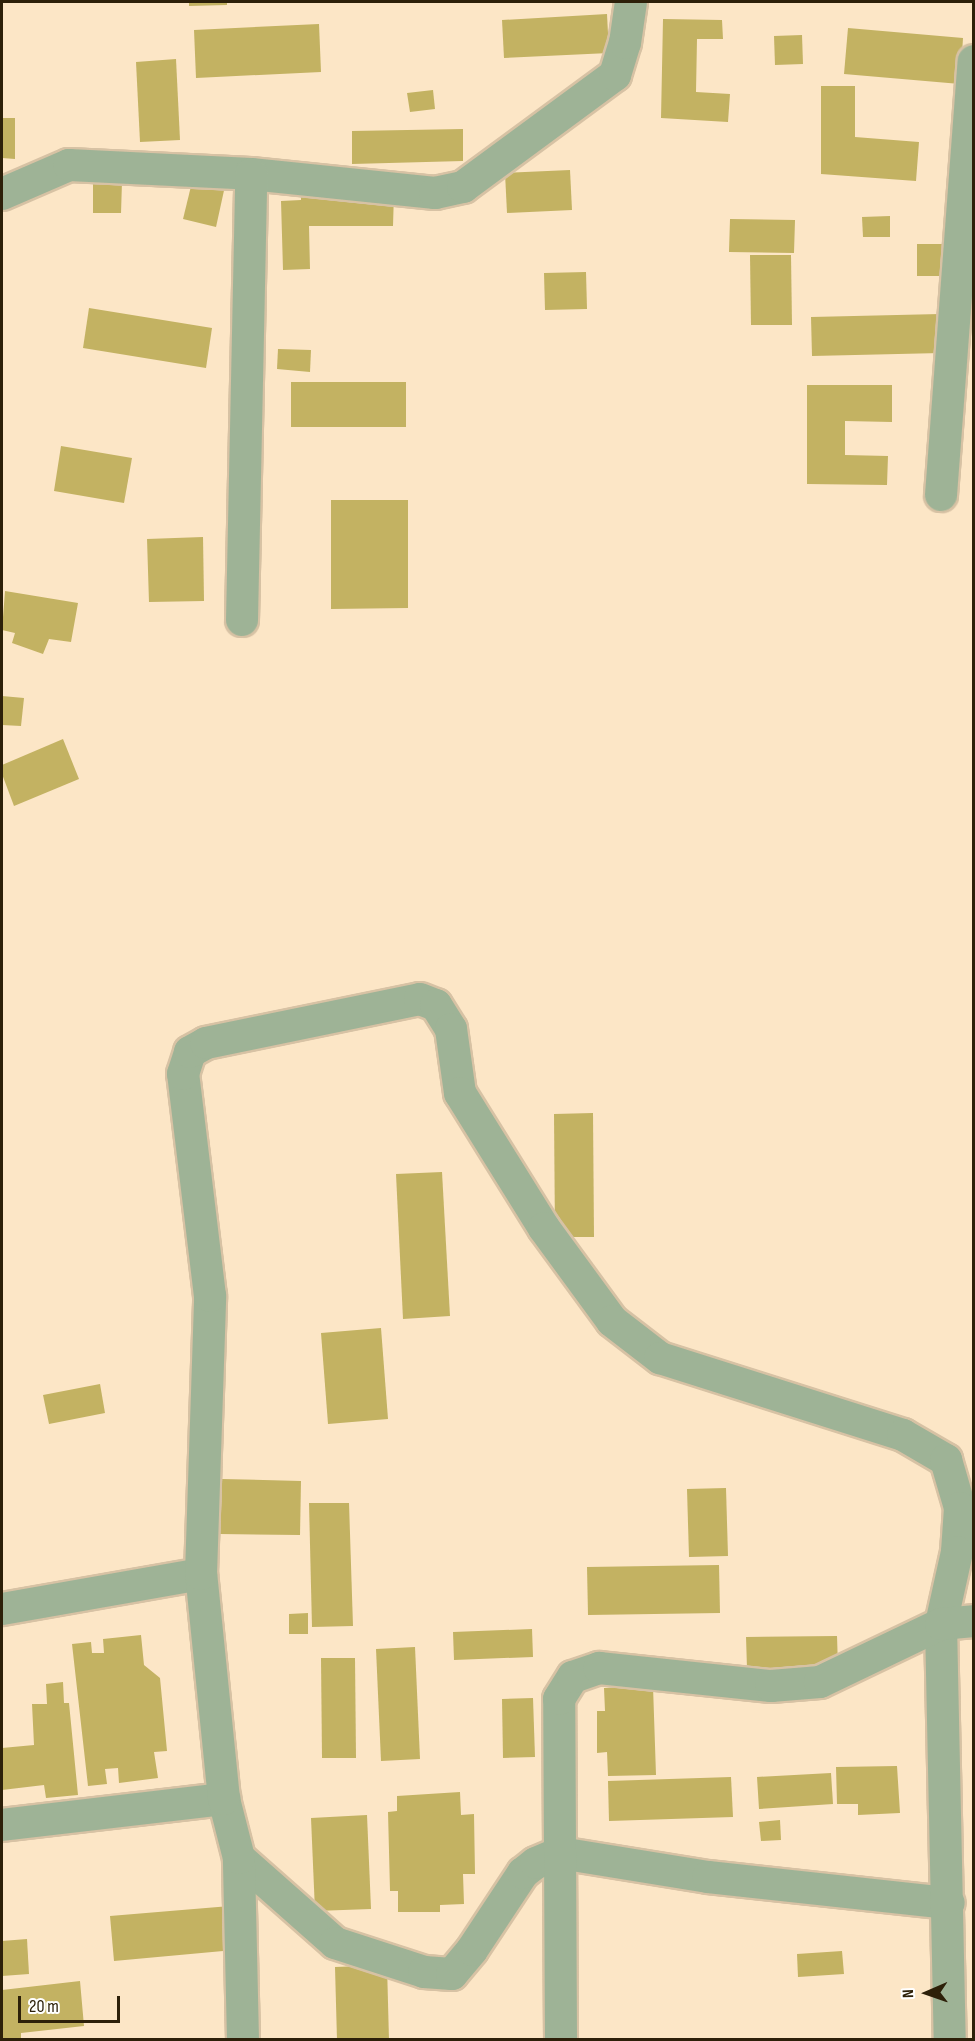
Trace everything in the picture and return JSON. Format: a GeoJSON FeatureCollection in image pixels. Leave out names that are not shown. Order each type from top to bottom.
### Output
{"type":"FeatureCollection","features":[{"type":"Feature","properties":{"kind":"street"},"geometry":{"type":"LineString","coordinates":[[2,194],[69,165],[251,174],[435,193],[462,188],[615,75],[625,44],[631,2]]}},
{"type":"Feature","properties":{"kind":"street"},"geometry":{"type":"LineString","coordinates":[[941,495],[968,209],[974,61]]}},
{"type":"Feature","properties":{"kind":"street"},"geometry":{"type":"LineString","coordinates":[[242,620],[251,174]]}},
{"type":"Feature","properties":{"kind":"street"},"geometry":{"type":"LineString","coordinates":[[243,2040],[239,1858],[224,1799],[201,1574],[210,1296],[183,1074],[190,1052],[206,1043],[420,999],[436,1005],[451,1029],[460,1093],[544,1228],[612,1321],[660,1358],[903,1436],[946,1460],[960,1508],[965,1550],[941,1624],[949,1903],[950,2040]]}},
{"type":"Feature","properties":{"kind":"street"},"geometry":{"type":"LineString","coordinates":[[2,1609],[201,1574]]}},
{"type":"Feature","properties":{"kind":"street"},"geometry":{"type":"LineString","coordinates":[[561,2040],[559,1699],[573,1677],[599,1668],[771,1686],[820,1682],[941,1624],[974,1621]]}},
{"type":"Feature","properties":{"kind":"street"},"geometry":{"type":"LineString","coordinates":[[2,1825],[224,1799]]}},
{"type":"Feature","properties":{"kind":"street"},"geometry":{"type":"LineString","coordinates":[[239,1858],[335,1943],[424,1972],[452,1974],[472,1950],[522,1873],[536,1863],[560,1853],[708,1877],[949,1903]]}},
{"type":"Feature","properties":{"kind":"building"},"geometry":{"type":"Polygon","coordinates":[[[189,2],[227,2],[227,5],[189,6],[189,2]]]}},
{"type":"Feature","properties":{"kind":"building"},"geometry":{"type":"Polygon","coordinates":[[[607,14],[609,53],[504,58],[502,20],[607,14]]]}},
{"type":"Feature","properties":{"kind":"building"},"geometry":{"type":"Polygon","coordinates":[[[663,19],[722,20],[723,39],[697,39],[696,92],[730,94],[728,122],[661,118],[663,19]]]}},
{"type":"Feature","properties":{"kind":"building"},"geometry":{"type":"Polygon","coordinates":[[[319,24],[321,72],[196,78],[194,30],[319,24]]]}},
{"type":"Feature","properties":{"kind":"building"},"geometry":{"type":"Polygon","coordinates":[[[848,28],[963,38],[960,84],[844,74],[848,28]]]}},
{"type":"Feature","properties":{"kind":"building"},"geometry":{"type":"Polygon","coordinates":[[[802,35],[803,64],[775,65],[774,36],[802,35]]]}},
{"type":"Feature","properties":{"kind":"building"},"geometry":{"type":"Polygon","coordinates":[[[176,59],[180,140],[140,142],[136,62],[176,59]]]}},
{"type":"Feature","properties":{"kind":"building"},"geometry":{"type":"Polygon","coordinates":[[[821,86],[855,86],[855,137],[919,142],[916,181],[821,174],[821,86]]]}},
{"type":"Feature","properties":{"kind":"building"},"geometry":{"type":"Polygon","coordinates":[[[433,90],[435,109],[410,112],[407,93],[433,90]]]}},
{"type":"Feature","properties":{"kind":"building"},"geometry":{"type":"Polygon","coordinates":[[[2,118],[15,118],[15,159],[2,158],[2,118]]]}},
{"type":"Feature","properties":{"kind":"building"},"geometry":{"type":"Polygon","coordinates":[[[463,129],[463,161],[352,164],[352,131],[463,129]]]}},
{"type":"Feature","properties":{"kind":"building"},"geometry":{"type":"Polygon","coordinates":[[[570,170],[572,210],[507,213],[505,173],[570,170]]]}},
{"type":"Feature","properties":{"kind":"building"},"geometry":{"type":"Polygon","coordinates":[[[193,178],[225,186],[216,227],[183,219],[193,178]]]}},
{"type":"Feature","properties":{"kind":"building"},"geometry":{"type":"Polygon","coordinates":[[[93,181],[122,181],[121,213],[93,213],[93,181]]]}},
{"type":"Feature","properties":{"kind":"building"},"geometry":{"type":"Polygon","coordinates":[[[301,192],[394,193],[393,226],[309,226],[310,269],[283,270],[281,201],[301,200],[301,192]]]}},
{"type":"Feature","properties":{"kind":"building"},"geometry":{"type":"Polygon","coordinates":[[[890,216],[890,237],[863,237],[862,217],[890,216]]]}},
{"type":"Feature","properties":{"kind":"building"},"geometry":{"type":"Polygon","coordinates":[[[730,219],[795,220],[794,253],[729,252],[730,219]]]}},
{"type":"Feature","properties":{"kind":"building"},"geometry":{"type":"Polygon","coordinates":[[[917,244],[942,244],[942,276],[917,276],[917,244]]]}},
{"type":"Feature","properties":{"kind":"building"},"geometry":{"type":"Polygon","coordinates":[[[750,255],[791,255],[792,325],[751,325],[750,255]]]}},
{"type":"Feature","properties":{"kind":"building"},"geometry":{"type":"Polygon","coordinates":[[[586,272],[587,309],[545,310],[544,273],[586,272]]]}},
{"type":"Feature","properties":{"kind":"building"},"geometry":{"type":"Polygon","coordinates":[[[89,308],[212,328],[206,368],[83,348],[89,308]]]}},
{"type":"Feature","properties":{"kind":"building"},"geometry":{"type":"Polygon","coordinates":[[[940,314],[941,353],[812,356],[811,317],[940,314]]]}},
{"type":"Feature","properties":{"kind":"building"},"geometry":{"type":"Polygon","coordinates":[[[278,349],[311,350],[310,372],[277,369],[278,349]]]}},
{"type":"Feature","properties":{"kind":"building"},"geometry":{"type":"Polygon","coordinates":[[[291,382],[406,382],[406,427],[291,427],[291,382]]]}},
{"type":"Feature","properties":{"kind":"building"},"geometry":{"type":"Polygon","coordinates":[[[807,385],[892,385],[892,422],[845,421],[845,455],[888,456],[887,485],[807,484],[807,385]]]}},
{"type":"Feature","properties":{"kind":"building"},"geometry":{"type":"Polygon","coordinates":[[[61,446],[132,458],[124,503],[54,491],[61,446]]]}},
{"type":"Feature","properties":{"kind":"building"},"geometry":{"type":"Polygon","coordinates":[[[331,500],[408,500],[408,608],[331,609],[331,500]]]}},
{"type":"Feature","properties":{"kind":"building"},"geometry":{"type":"Polygon","coordinates":[[[203,537],[204,601],[149,602],[147,539],[203,537]]]}},
{"type":"Feature","properties":{"kind":"building"},"geometry":{"type":"Polygon","coordinates":[[[5,591],[78,603],[71,642],[49,639],[43,654],[12,643],[15,633],[2,630],[5,591]]]}},
{"type":"Feature","properties":{"kind":"building"},"geometry":{"type":"Polygon","coordinates":[[[2,696],[24,698],[21,726],[2,725],[2,696]]]}},
{"type":"Feature","properties":{"kind":"building"},"geometry":{"type":"Polygon","coordinates":[[[63,739],[79,779],[14,806],[2,774],[2,765],[63,739]]]}},
{"type":"Feature","properties":{"kind":"building"},"geometry":{"type":"Polygon","coordinates":[[[593,1113],[594,1237],[555,1237],[554,1114],[593,1113]]]}},
{"type":"Feature","properties":{"kind":"building"},"geometry":{"type":"Polygon","coordinates":[[[442,1172],[450,1316],[403,1319],[396,1174],[442,1172]]]}},
{"type":"Feature","properties":{"kind":"building"},"geometry":{"type":"Polygon","coordinates":[[[381,1328],[388,1419],[328,1424],[321,1333],[381,1328]]]}},
{"type":"Feature","properties":{"kind":"building"},"geometry":{"type":"Polygon","coordinates":[[[100,1384],[105,1413],[49,1424],[43,1395],[100,1384]]]}},
{"type":"Feature","properties":{"kind":"building"},"geometry":{"type":"Polygon","coordinates":[[[222,1479],[301,1481],[300,1535],[220,1534],[222,1479]]]}},
{"type":"Feature","properties":{"kind":"building"},"geometry":{"type":"Polygon","coordinates":[[[726,1488],[728,1556],[689,1557],[687,1489],[726,1488]]]}},
{"type":"Feature","properties":{"kind":"building"},"geometry":{"type":"Polygon","coordinates":[[[309,1503],[349,1503],[353,1626],[312,1627],[309,1503]]]}},
{"type":"Feature","properties":{"kind":"building"},"geometry":{"type":"Polygon","coordinates":[[[719,1565],[720,1613],[588,1615],[587,1567],[719,1565]]]}},
{"type":"Feature","properties":{"kind":"building"},"geometry":{"type":"Polygon","coordinates":[[[308,1613],[308,1634],[289,1634],[289,1614],[308,1613]]]}},
{"type":"Feature","properties":{"kind":"building"},"geometry":{"type":"Polygon","coordinates":[[[532,1629],[533,1657],[454,1660],[453,1632],[532,1629]]]}},
{"type":"Feature","properties":{"kind":"building"},"geometry":{"type":"Polygon","coordinates":[[[141,1635],[144,1665],[160,1678],[167,1751],[154,1752],[158,1778],[119,1783],[118,1768],[105,1769],[107,1784],[88,1786],[72,1644],[91,1642],[92,1653],[104,1653],[103,1639],[141,1635]]]}},
{"type":"Feature","properties":{"kind":"building"},"geometry":{"type":"Polygon","coordinates":[[[837,1636],[838,1667],[747,1669],[746,1637],[837,1636]]]}},
{"type":"Feature","properties":{"kind":"building"},"geometry":{"type":"Polygon","coordinates":[[[415,1647],[420,1759],[381,1761],[376,1649],[415,1647]]]}},
{"type":"Feature","properties":{"kind":"building"},"geometry":{"type":"Polygon","coordinates":[[[321,1658],[355,1658],[356,1758],[322,1758],[321,1658]]]}},
{"type":"Feature","properties":{"kind":"building"},"geometry":{"type":"Polygon","coordinates":[[[63,1682],[64,1703],[69,1703],[78,1795],[46,1798],[44,1785],[2,1790],[2,1748],[34,1745],[32,1704],[47,1704],[46,1684],[63,1682]]]}},
{"type":"Feature","properties":{"kind":"building"},"geometry":{"type":"Polygon","coordinates":[[[653,1686],[656,1775],[608,1776],[607,1752],[597,1753],[597,1711],[605,1711],[604,1688],[653,1686]]]}},
{"type":"Feature","properties":{"kind":"building"},"geometry":{"type":"Polygon","coordinates":[[[533,1698],[535,1757],[503,1758],[502,1699],[533,1698]]]}},
{"type":"Feature","properties":{"kind":"building"},"geometry":{"type":"Polygon","coordinates":[[[897,1766],[900,1813],[858,1815],[858,1804],[837,1804],[836,1767],[897,1766]]]}},
{"type":"Feature","properties":{"kind":"building"},"geometry":{"type":"Polygon","coordinates":[[[831,1773],[833,1804],[759,1809],[757,1777],[831,1773]]]}},
{"type":"Feature","properties":{"kind":"building"},"geometry":{"type":"Polygon","coordinates":[[[731,1777],[733,1817],[609,1821],[608,1781],[731,1777]]]}},
{"type":"Feature","properties":{"kind":"building"},"geometry":{"type":"Polygon","coordinates":[[[460,1792],[461,1815],[474,1814],[475,1874],[463,1874],[464,1904],[440,1905],[440,1912],[398,1912],[398,1891],[390,1891],[388,1812],[397,1811],[397,1796],[460,1792]]]}},
{"type":"Feature","properties":{"kind":"building"},"geometry":{"type":"Polygon","coordinates":[[[367,1815],[371,1909],[315,1911],[311,1818],[367,1815]]]}},
{"type":"Feature","properties":{"kind":"building"},"geometry":{"type":"Polygon","coordinates":[[[780,1820],[781,1840],[761,1841],[759,1822],[780,1820]]]}},
{"type":"Feature","properties":{"kind":"building"},"geometry":{"type":"Polygon","coordinates":[[[230,1906],[234,1950],[114,1961],[110,1916],[230,1906]]]}},
{"type":"Feature","properties":{"kind":"building"},"geometry":{"type":"Polygon","coordinates":[[[27,1939],[29,1974],[2,1976],[2,1941],[27,1939]]]}},
{"type":"Feature","properties":{"kind":"building"},"geometry":{"type":"Polygon","coordinates":[[[842,1951],[844,1974],[798,1977],[797,1954],[842,1951]]]}},
{"type":"Feature","properties":{"kind":"building"},"geometry":{"type":"Polygon","coordinates":[[[387,1965],[389,2040],[337,2040],[335,1967],[387,1965]]]}},
{"type":"Feature","properties":{"kind":"building"},"geometry":{"type":"Polygon","coordinates":[[[80,1981],[84,2026],[21,2033],[21,2040],[2,2040],[2,1990],[80,1981]]]}}]}
